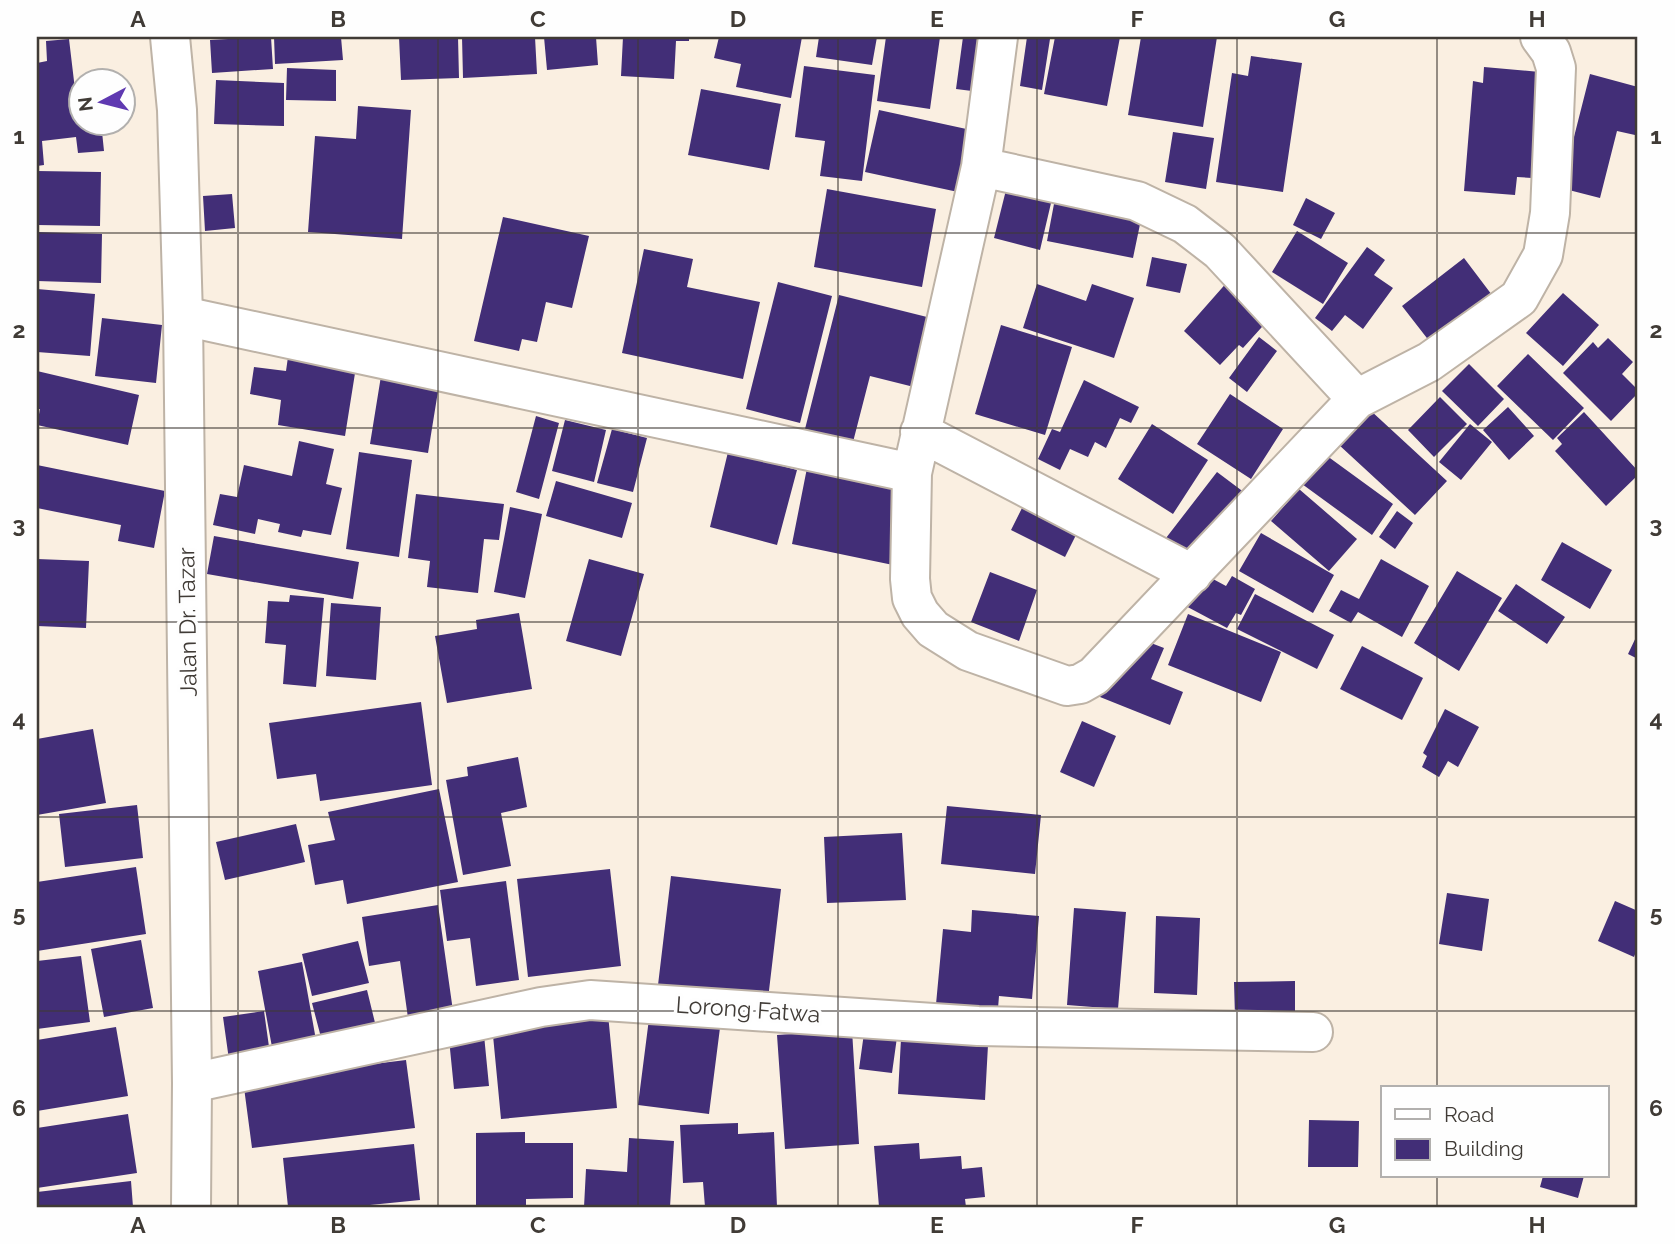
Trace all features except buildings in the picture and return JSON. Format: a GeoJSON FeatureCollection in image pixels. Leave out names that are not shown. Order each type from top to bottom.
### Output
{"type":"FeatureCollection","features":[{"type":"Feature","properties":{"kind":"street","name":"Jalan Dr. Tazar"},"geometry":{"type":"LineString","coordinates":[[170,37],[177,110],[183,316],[192,1083],[191,1207]]}},
{"type":"Feature","properties":{"kind":"street"},"geometry":{"type":"LineString","coordinates":[[998,37],[981,167],[912,473],[912,598],[920,614],[933,629],[968,651],[1067,687],[1080,684],[1094,676],[1357,400],[1429,362],[1519,298],[1543,255],[1550,213],[1556,68],[1551,52],[1540,37]]}},
{"type":"Feature","properties":{"kind":"street"},"geometry":{"type":"LineString","coordinates":[[981,167],[1137,201],[1185,224],[1220,251],[1357,400]]}},
{"type":"Feature","properties":{"kind":"street"},"geometry":{"type":"LineString","coordinates":[[183,316],[912,473]]}},
{"type":"Feature","properties":{"kind":"street"},"geometry":{"type":"LineString","coordinates":[[920,432],[1192,574]]}},
{"type":"Feature","properties":{"kind":"street","name":"Lorong Fatwa"},"geometry":{"type":"LineString","coordinates":[[192,1083],[541,1007],[590,1000],[978,1026],[1313,1032]]}}]}
